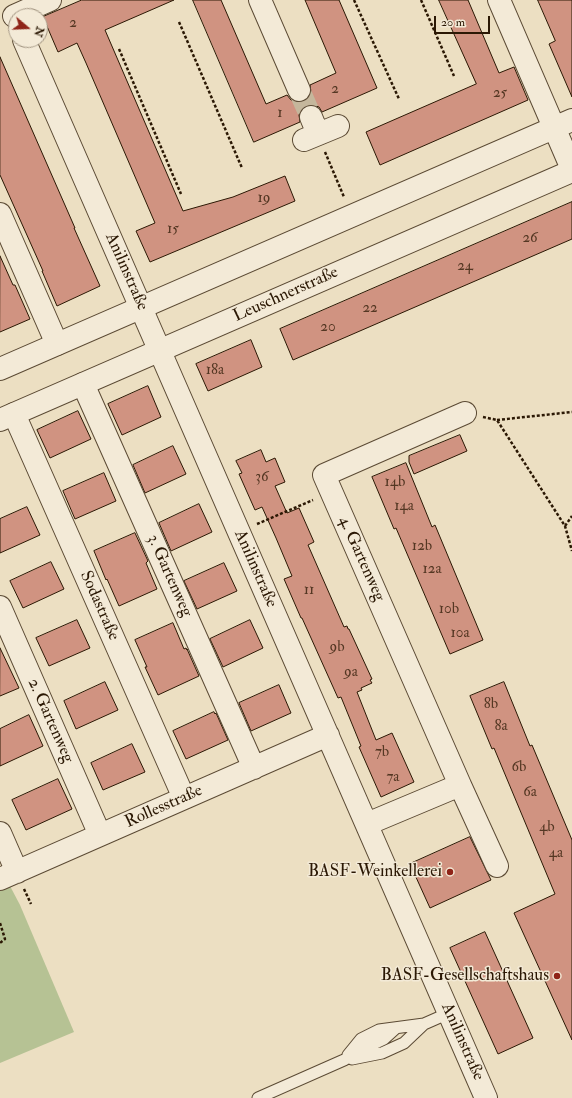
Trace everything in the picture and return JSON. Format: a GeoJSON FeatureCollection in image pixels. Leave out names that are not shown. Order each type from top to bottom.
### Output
{"type":"FeatureCollection","features":[{"type":"Feature","properties":{"kind":"street"},"geometry":{"type":"LineString","coordinates":[[25,8],[50,0]]}},
{"type":"Feature","properties":{"kind":"street"},"geometry":{"type":"LineString","coordinates":[[260,0],[299,90]]}},
{"type":"Feature","properties":{"kind":"street"},"geometry":{"type":"LineString","coordinates":[[499,0],[563,124],[572,170]]}},
{"type":"Feature","properties":{"kind":"street","name":"Anilinstraße"},"geometry":{"type":"LineString","coordinates":[[27,48],[486,1098]]}},
{"type":"Feature","properties":{"kind":"street"},"geometry":{"type":"LineString","coordinates":[[0,369],[563,124]]}},
{"type":"Feature","properties":{"kind":"street"},"geometry":{"type":"LineString","coordinates":[[311,131],[338,126]]}},
{"type":"Feature","properties":{"kind":"street","name":"Leuschnerstraße"},"geometry":{"type":"LineString","coordinates":[[7,417],[572,170]]}},
{"type":"Feature","properties":{"kind":"street"},"geometry":{"type":"LineString","coordinates":[[0,214],[57,344]]}},
{"type":"Feature","properties":{"kind":"street","name":"3. Gartenweg"},"geometry":{"type":"LineString","coordinates":[[83,384],[254,768]]}},
{"type":"Feature","properties":{"kind":"street","name":"4. Gartenweg"},"geometry":{"type":"LineString","coordinates":[[465,413],[324,475],[497,866]]}},
{"type":"Feature","properties":{"kind":"street","name":"Sodastraße"},"geometry":{"type":"LineString","coordinates":[[7,417],[184,798]]}},
{"type":"Feature","properties":{"kind":"street","name":"2. Gartenweg"},"geometry":{"type":"LineString","coordinates":[[0,607],[100,835]]}},
{"type":"Feature","properties":{"kind":"street","name":"Rollesstraße"},"geometry":{"type":"LineString","coordinates":[[8,876],[328,735]]}},
{"type":"Feature","properties":{"kind":"street"},"geometry":{"type":"LineString","coordinates":[[367,824],[460,785]]}},
{"type":"Feature","properties":{"kind":"street"},"geometry":{"type":"LineString","coordinates":[[0,833],[8,876]]}},
{"type":"Feature","properties":{"kind":"lane"},"geometry":{"type":"LineString","coordinates":[[258,1098],[344,1060],[384,1039],[395,1028],[424,1024],[449,1013]]}},
{"type":"Feature","properties":{"kind":"lane"},"geometry":{"type":"LineString","coordinates":[[344,1060],[382,1053],[404,1043],[424,1024]]}},
{"type":"Feature","properties":{"kind":"path"},"geometry":{"type":"LineString","coordinates":[[354,0],[399,99]]}},
{"type":"Feature","properties":{"kind":"path"},"geometry":{"type":"LineString","coordinates":[[421,0],[454,76]]}},
{"type":"Feature","properties":{"kind":"path"},"geometry":{"type":"LineString","coordinates":[[179,22],[242,168]]}},
{"type":"Feature","properties":{"kind":"path"},"geometry":{"type":"LineString","coordinates":[[119,49],[181,194]]}},
{"type":"Feature","properties":{"kind":"path"},"geometry":{"type":"LineString","coordinates":[[311,131],[352,216]]}},
{"type":"Feature","properties":{"kind":"path"},"geometry":{"type":"LineString","coordinates":[[465,413],[497,420],[572,412]]}},
{"type":"Feature","properties":{"kind":"path"},"geometry":{"type":"LineString","coordinates":[[497,420],[565,526],[572,551]]}},
{"type":"Feature","properties":{"kind":"path"},"geometry":{"type":"LineString","coordinates":[[239,532],[332,492]]}},
{"type":"Feature","properties":{"kind":"path"},"geometry":{"type":"LineString","coordinates":[[565,526],[572,516]]}},
{"type":"Feature","properties":{"kind":"path"},"geometry":{"type":"LineString","coordinates":[[0,923],[5,940],[0,943]]}},
{"type":"Feature","properties":{"kind":"green space"},"geometry":{"type":"Polygon","coordinates":[[[10,886],[20,905],[74,1032],[0,1063],[0,891],[10,886]]]}},
{"type":"Feature","properties":{"kind":"building"},"geometry":{"type":"Polygon","coordinates":[[[82,0],[174,0],[105,30],[183,211],[233,197],[285,176],[295,201],[150,262],[136,231],[155,223],[77,43],[58,52],[48,29],[48,15],[82,0]]]}},
{"type":"Feature","properties":{"kind":"building"},"geometry":{"type":"Polygon","coordinates":[[[193,0],[221,0],[266,104],[287,95],[291,100],[297,102],[304,101],[309,97],[311,92],[310,85],[336,73],[305,0],[339,0],[377,88],[322,112],[319,107],[313,105],[306,106],[301,110],[299,115],[300,122],[254,142],[193,0]]]}},
{"type":"Feature","properties":{"kind":"building"},"geometry":{"type":"Polygon","coordinates":[[[439,0],[468,0],[499,73],[514,67],[528,100],[380,165],[366,132],[476,84],[439,0]]]}},
{"type":"Feature","properties":{"kind":"building"},"geometry":{"type":"Polygon","coordinates":[[[538,0],[572,0],[572,97],[549,44],[555,41],[538,0]]]}},
{"type":"Feature","properties":{"kind":"building"},"geometry":{"type":"Polygon","coordinates":[[[0,57],[100,286],[57,306],[0,175],[0,57]]]}},
{"type":"Feature","properties":{"kind":"building"},"geometry":{"type":"Polygon","coordinates":[[[572,202],[572,239],[293,360],[280,329],[572,202]]]}},
{"type":"Feature","properties":{"kind":"building"},"geometry":{"type":"Polygon","coordinates":[[[0,256],[30,319],[0,332],[0,256]]]}},
{"type":"Feature","properties":{"kind":"building"},"geometry":{"type":"Polygon","coordinates":[[[251,340],[262,367],[208,391],[196,364],[251,340]]]}},
{"type":"Feature","properties":{"kind":"building"},"geometry":{"type":"Polygon","coordinates":[[[148,386],[161,417],[122,435],[108,404],[148,386]]]}},
{"type":"Feature","properties":{"kind":"building"},"geometry":{"type":"Polygon","coordinates":[[[78,411],[91,439],[50,458],[37,430],[78,411]]]}},
{"type":"Feature","properties":{"kind":"building"},"geometry":{"type":"Polygon","coordinates":[[[460,435],[467,451],[414,474],[409,462],[409,456],[460,435]]]}},
{"type":"Feature","properties":{"kind":"building"},"geometry":{"type":"Polygon","coordinates":[[[173,446],[186,474],[145,493],[133,465],[173,446]]]}},
{"type":"Feature","properties":{"kind":"building"},"geometry":{"type":"Polygon","coordinates":[[[261,450],[266,462],[275,458],[285,482],[275,486],[287,513],[299,508],[314,542],[308,545],[344,627],[347,626],[349,629],[372,679],[370,680],[372,683],[361,688],[362,690],[357,692],[376,740],[392,733],[414,782],[381,797],[359,747],[361,746],[341,697],[338,698],[284,579],[292,576],[276,538],[262,507],[255,510],[239,474],[242,473],[236,461],[261,450]]]}},
{"type":"Feature","properties":{"kind":"building"},"geometry":{"type":"Polygon","coordinates":[[[406,463],[432,527],[435,525],[483,640],[450,654],[396,528],[394,529],[372,477],[406,463]]]}},
{"type":"Feature","properties":{"kind":"building"},"geometry":{"type":"Polygon","coordinates":[[[104,473],[116,501],[75,519],[63,491],[104,473]]]}},
{"type":"Feature","properties":{"kind":"building"},"geometry":{"type":"Polygon","coordinates":[[[199,504],[212,532],[171,551],[159,523],[199,504]]]}},
{"type":"Feature","properties":{"kind":"building"},"geometry":{"type":"Polygon","coordinates":[[[27,507],[40,535],[0,553],[0,519],[27,507]]]}},
{"type":"Feature","properties":{"kind":"building"},"geometry":{"type":"Polygon","coordinates":[[[135,533],[148,561],[146,563],[157,589],[119,606],[94,551],[135,533]]]}},
{"type":"Feature","properties":{"kind":"building"},"geometry":{"type":"Polygon","coordinates":[[[51,562],[64,589],[23,608],[10,581],[51,562]]]}},
{"type":"Feature","properties":{"kind":"building"},"geometry":{"type":"Polygon","coordinates":[[[224,563],[237,591],[197,609],[184,581],[224,563]]]}},
{"type":"Feature","properties":{"kind":"building"},"geometry":{"type":"Polygon","coordinates":[[[77,620],[90,648],[49,666],[36,638],[77,620]]]}},
{"type":"Feature","properties":{"kind":"building"},"geometry":{"type":"Polygon","coordinates":[[[250,620],[263,648],[223,667],[210,639],[250,620]]]}},
{"type":"Feature","properties":{"kind":"building"},"geometry":{"type":"Polygon","coordinates":[[[173,623],[184,649],[187,649],[199,676],[158,695],[135,640],[173,623]]]}},
{"type":"Feature","properties":{"kind":"building"},"geometry":{"type":"Polygon","coordinates":[[[0,648],[19,688],[0,696],[0,648]]]}},
{"type":"Feature","properties":{"kind":"building"},"geometry":{"type":"Polygon","coordinates":[[[105,682],[118,710],[76,729],[64,701],[105,682]]]}},
{"type":"Feature","properties":{"kind":"building"},"geometry":{"type":"Polygon","coordinates":[[[504,682],[530,746],[532,745],[572,840],[572,1040],[514,913],[555,894],[494,748],[492,749],[470,696],[504,682]]]}},
{"type":"Feature","properties":{"kind":"building"},"geometry":{"type":"Polygon","coordinates":[[[279,685],[291,713],[251,731],[239,703],[279,685]]]}},
{"type":"Feature","properties":{"kind":"building"},"geometry":{"type":"Polygon","coordinates":[[[214,712],[215,714],[216,713],[228,740],[186,759],[173,731],[214,712]]]}},
{"type":"Feature","properties":{"kind":"building"},"geometry":{"type":"Polygon","coordinates":[[[29,715],[43,746],[0,766],[0,729],[29,715]]]}},
{"type":"Feature","properties":{"kind":"building"},"geometry":{"type":"Polygon","coordinates":[[[132,744],[145,772],[103,790],[91,763],[132,744]]]}},
{"type":"Feature","properties":{"kind":"building"},"geometry":{"type":"Polygon","coordinates":[[[58,779],[72,809],[26,830],[12,800],[58,779]]]}},
{"type":"Feature","properties":{"kind":"building","name":"BASF-Weinkellerei"},"geometry":{"type":"Polygon","coordinates":[[[470,837],[491,880],[430,908],[410,864],[470,837]]]}},
{"type":"Feature","properties":{"kind":"building"},"geometry":{"type":"Polygon","coordinates":[[[485,932],[533,1038],[498,1054],[450,948],[485,932]]]}},
{"type":"Feature","properties":{"kind":"tunnel"},"geometry":{"type":"LineString","coordinates":[[299,90],[311,117]]}},
{"type":"Feature","properties":{"kind":"place","name":"BASF-Weinkellerei"},"geometry":{"type":"Point","coordinates":[450,872]}},
{"type":"Feature","properties":{"kind":"place","name":"BASF-Gesellschaftshaus"},"geometry":{"type":"Point","coordinates":[557,976]}}]}
